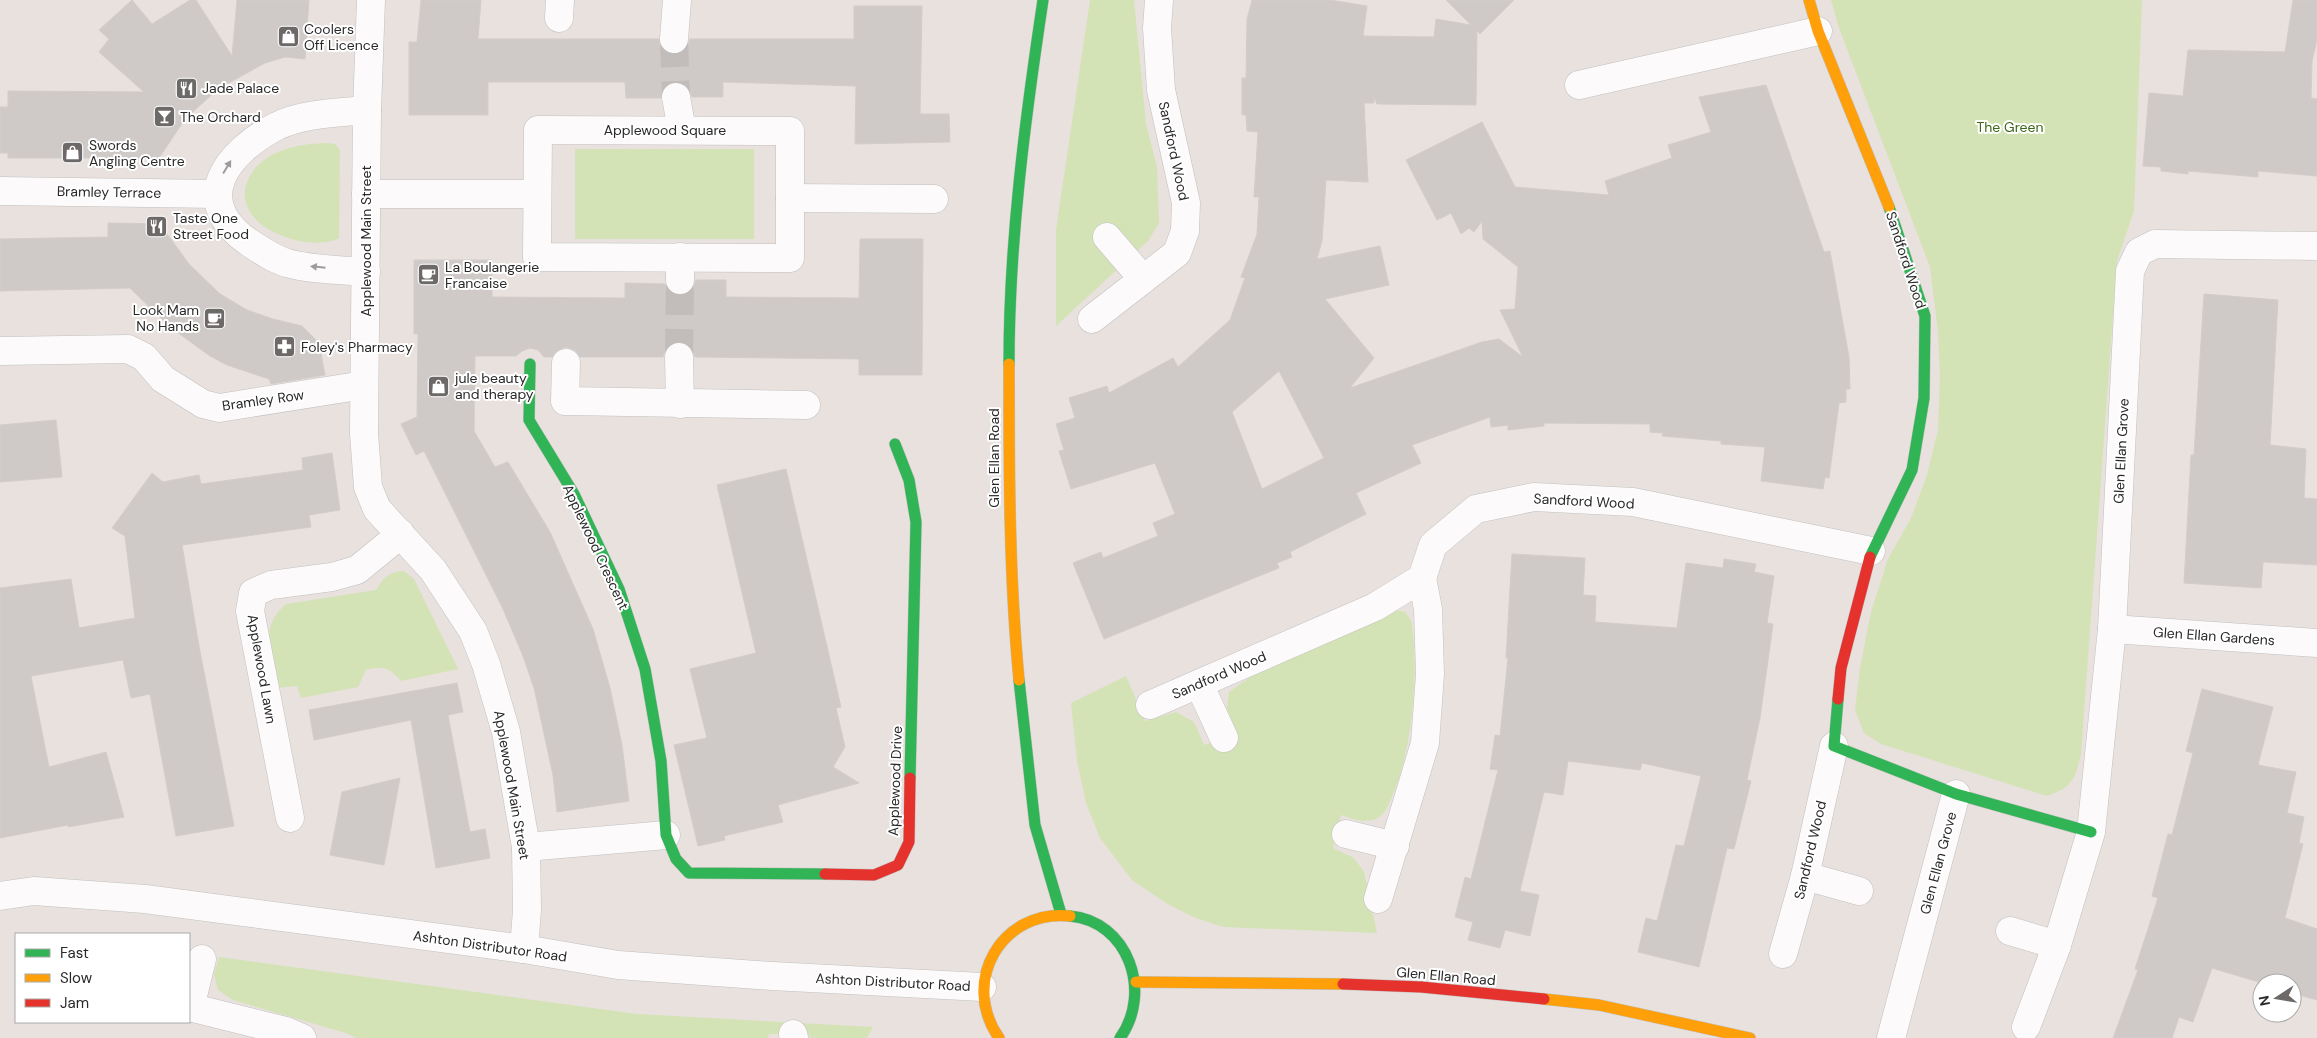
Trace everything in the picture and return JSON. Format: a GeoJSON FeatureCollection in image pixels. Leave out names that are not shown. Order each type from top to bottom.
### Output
{"type":"FeatureCollection","features":[{"type":"Feature","properties":{"kind":"street","name":"Applewood Main Street"},"geometry":{"type":"LineString","coordinates":[[371,0],[367,110],[364,385],[364,433],[368,487],[377,509],[433,570],[473,632],[486,664],[506,732],[526,847],[527,910],[524,949]]}},
{"type":"Feature","properties":{"kind":"street"},"geometry":{"type":"LineString","coordinates":[[674,39],[677,0]]}},
{"type":"Feature","properties":{"kind":"street","name":"Glen Ellan Road"},"geometry":{"type":"LineString","coordinates":[[1043,0],[1026,112],[1017,197],[1009,357],[1009,477],[1013,614],[1035,825],[1061,914]]}},
{"type":"Feature","properties":{"kind":"street","name":"Sandford Wood"},"geometry":{"type":"LineString","coordinates":[[1092,319],[1177,253],[1185,231],[1186,202],[1161,90],[1157,28],[1159,0]]}},
{"type":"Feature","properties":{"kind":"street","name":"Sandford Wood"},"geometry":{"type":"LineString","coordinates":[[1783,954],[1805,876],[1834,746],[1841,668],[1870,552],[1912,470],[1924,398],[1925,316],[1882,186],[1818,31],[1809,0]]}},
{"type":"Feature","properties":{"kind":"street"},"geometry":{"type":"LineString","coordinates":[[1579,85],[1818,31]]}},
{"type":"Feature","properties":{"kind":"street"},"geometry":{"type":"LineString","coordinates":[[676,98],[682,130]]}},
{"type":"Feature","properties":{"kind":"street"},"geometry":{"type":"LineString","coordinates":[[366,272],[287,263],[267,254],[240,236],[226,220],[218,194],[221,178],[228,163],[250,142],[279,125],[310,116],[367,110]]}},
{"type":"Feature","properties":{"kind":"street","name":"Applewood Square"},"geometry":{"type":"LineString","coordinates":[[538,130],[790,131],[790,258],[680,269],[537,257],[537,194],[538,130]]}},
{"type":"Feature","properties":{"kind":"street","name":"Bramley Terrace"},"geometry":{"type":"LineString","coordinates":[[0,192],[218,194]]}},
{"type":"Feature","properties":{"kind":"street"},"geometry":{"type":"LineString","coordinates":[[366,194],[537,194]]}},
{"type":"Feature","properties":{"kind":"street"},"geometry":{"type":"LineString","coordinates":[[790,198],[934,199]]}},
{"type":"Feature","properties":{"kind":"street"},"geometry":{"type":"LineString","coordinates":[[1107,237],[1143,279]]}},
{"type":"Feature","properties":{"kind":"street","name":"Glen Ellan Grove"},"geometry":{"type":"LineString","coordinates":[[2026,1028],[2057,945],[2091,832],[2112,629],[2130,271],[2139,252],[2155,244],[2317,246]]}},
{"type":"Feature","properties":{"kind":"street","name":"Bramley Row"},"geometry":{"type":"LineString","coordinates":[[0,351],[128,349],[144,357],[163,379],[203,404],[219,408],[364,385]]}},
{"type":"Feature","properties":{"kind":"street"},"geometry":{"type":"LineString","coordinates":[[679,357],[680,404]]}},
{"type":"Feature","properties":{"kind":"street"},"geometry":{"type":"LineString","coordinates":[[566,363],[565,401],[806,405]]}},
{"type":"Feature","properties":{"kind":"street","name":"Applewood Crescent"},"geometry":{"type":"LineString","coordinates":[[530,364],[529,420],[574,494],[619,590],[645,669],[661,761],[666,835]]}},
{"type":"Feature","properties":{"kind":"street","name":"Applewood Drive"},"geometry":{"type":"LineString","coordinates":[[666,835],[676,859],[689,873],[874,875],[898,865],[909,842],[916,522],[909,480],[894,444]]}},
{"type":"Feature","properties":{"kind":"street","name":"Sandford Wood"},"geometry":{"type":"LineString","coordinates":[[1378,899],[1425,743],[1430,674],[1428,609],[1422,578],[1433,545],[1476,509],[1534,497],[1633,502],[1870,552]]}},
{"type":"Feature","properties":{"kind":"street","name":"Applewood Lawn"},"geometry":{"type":"LineString","coordinates":[[290,818],[250,611],[253,593],[270,585],[332,577],[357,570],[401,534]]}},
{"type":"Feature","properties":{"kind":"street","name":"Sandford Wood"},"geometry":{"type":"LineString","coordinates":[[1150,705],[1375,607],[1422,578]]}},
{"type":"Feature","properties":{"kind":"street","name":"Glen Ellan Gardens"},"geometry":{"type":"LineString","coordinates":[[2112,629],[2317,643]]}},
{"type":"Feature","properties":{"kind":"street"},"geometry":{"type":"LineString","coordinates":[[1199,684],[1224,738]]}},
{"type":"Feature","properties":{"kind":"street"},"geometry":{"type":"LineString","coordinates":[[1834,746],[1956,794]]}},
{"type":"Feature","properties":{"kind":"street","name":"Glen Ellan Grove"},"geometry":{"type":"LineString","coordinates":[[1891,1038],[1956,794],[2091,832]]}},
{"type":"Feature","properties":{"kind":"street"},"geometry":{"type":"LineString","coordinates":[[1346,834],[1395,846]]}},
{"type":"Feature","properties":{"kind":"street"},"geometry":{"type":"LineString","coordinates":[[526,847],[666,835]]}},
{"type":"Feature","properties":{"kind":"street"},"geometry":{"type":"LineString","coordinates":[[1805,876],[1859,891]]}},
{"type":"Feature","properties":{"kind":"street","name":"Ashton Distributor Road"},"geometry":{"type":"LineString","coordinates":[[0,896],[34,891],[146,899],[524,949],[618,965],[772,976],[982,986]]}},
{"type":"Feature","properties":{"kind":"street"},"geometry":{"type":"LineString","coordinates":[[999,1038],[992,1029],[984,1009],[982,986],[987,963],[999,943],[1016,927],[1037,917],[1061,914],[1083,917],[1103,927],[1119,942],[1131,961],[1136,982],[1136,1007],[1127,1030],[1120,1038]]}},
{"type":"Feature","properties":{"kind":"street"},"geometry":{"type":"LineString","coordinates":[[2010,931],[2057,945]]}},
{"type":"Feature","properties":{"kind":"street"},"geometry":{"type":"LineString","coordinates":[[190,1004],[202,959]]}},
{"type":"Feature","properties":{"kind":"street","name":"Glen Ellan Road"},"geometry":{"type":"LineString","coordinates":[[1136,982],[1292,982],[1420,987],[1599,1005],[1750,1038]]}},
{"type":"Feature","properties":{"kind":"street"},"geometry":{"type":"LineString","coordinates":[[190,1008],[286,1031],[302,1038]]}},
{"type":"Feature","properties":{"kind":"green space"},"geometry":{"type":"Polygon","coordinates":[[[1090,0],[1134,0],[1146,124],[1157,167],[1159,223],[1148,241],[1056,326],[1056,230],[1090,0]]]}},
{"type":"Feature","properties":{"kind":"green space","name":"The Green"},"geometry":{"type":"Polygon","coordinates":[[[1831,0],[2142,0],[2134,211],[2117,261],[2081,754],[2072,781],[2056,793],[2047,796],[1881,744],[1864,733],[1855,710],[1860,668],[1871,612],[1888,559],[1911,518],[1927,475],[1938,430],[1940,376],[1938,332],[1930,267],[1839,28],[1831,0]]]}},
{"type":"Feature","properties":{"kind":"green space"},"geometry":{"type":"Polygon","coordinates":[[[327,143],[335,144],[340,150],[339,238],[329,242],[304,242],[278,234],[257,221],[246,204],[245,196],[246,184],[254,170],[271,155],[293,147],[327,143]]]}},
{"type":"Feature","properties":{"kind":"green space"},"geometry":{"type":"Polygon","coordinates":[[[575,149],[754,149],[754,239],[575,239],[575,149]]]}},
{"type":"Feature","properties":{"kind":"green space"},"geometry":{"type":"Polygon","coordinates":[[[404,571],[414,579],[458,669],[401,681],[389,670],[376,668],[366,670],[358,687],[301,698],[297,686],[276,688],[270,654],[269,633],[277,613],[286,604],[376,590],[387,576],[404,571]]]}},
{"type":"Feature","properties":{"kind":"green space"},"geometry":{"type":"Polygon","coordinates":[[[1394,610],[1405,612],[1411,620],[1414,645],[1415,667],[1412,714],[1404,759],[1391,799],[1383,814],[1369,821],[1341,815],[1333,848],[1354,858],[1364,872],[1377,933],[1223,927],[1193,917],[1166,903],[1132,880],[1100,838],[1086,803],[1077,761],[1071,703],[1126,676],[1145,721],[1176,712],[1194,722],[1204,745],[1233,736],[1226,714],[1229,692],[1253,675],[1394,610]]]}},
{"type":"Feature","properties":{"kind":"green space"},"geometry":{"type":"Polygon","coordinates":[[[219,957],[637,1014],[873,1027],[867,1038],[812,1038],[806,1033],[769,1034],[768,1038],[357,1038],[346,1033],[233,1000],[218,990],[214,974],[219,957]]]}},
{"type":"Feature","properties":{"kind":"building"},"geometry":{"type":"Polygon","coordinates":[[[132,0],[152,24],[190,0],[196,0],[232,56],[237,0],[309,0],[305,59],[285,57],[265,63],[218,89],[185,119],[159,158],[8,158],[8,153],[0,153],[0,107],[8,107],[8,91],[144,92],[99,52],[109,39],[99,30],[132,0]]]}},
{"type":"Feature","properties":{"kind":"building"},"geometry":{"type":"Polygon","coordinates":[[[421,0],[481,0],[478,39],[659,39],[660,46],[665,52],[673,55],[681,53],[687,48],[690,39],[854,39],[854,6],[922,6],[920,114],[949,114],[950,142],[855,144],[856,86],[723,82],[723,97],[692,97],[688,87],[682,83],[674,82],[666,85],[661,98],[626,98],[625,82],[488,82],[488,115],[409,115],[409,42],[417,42],[421,0]]]}},
{"type":"Feature","properties":{"kind":"building"},"geometry":{"type":"Polygon","coordinates":[[[1252,0],[1330,0],[1367,6],[1363,36],[1434,37],[1436,19],[1471,25],[1446,0],[1514,0],[1480,34],[1477,31],[1476,105],[1377,104],[1374,97],[1374,103],[1364,103],[1368,182],[1326,180],[1322,241],[1317,259],[1380,246],[1389,285],[1325,299],[1374,358],[1350,388],[1482,342],[1499,339],[1523,357],[1500,310],[1515,309],[1518,267],[1483,239],[1482,221],[1474,232],[1469,228],[1461,234],[1451,213],[1437,220],[1406,160],[1482,122],[1515,187],[1609,195],[1605,181],[1672,158],[1668,145],[1711,132],[1699,97],[1766,85],[1824,252],[1830,251],[1849,357],[1850,389],[1846,389],[1846,402],[1839,403],[1829,478],[1825,477],[1823,489],[1761,481],[1765,447],[1721,444],[1721,441],[1662,436],[1663,433],[1650,432],[1650,424],[1544,423],[1544,426],[1508,430],[1508,425],[1491,427],[1490,417],[1412,445],[1421,463],[1356,493],[1366,514],[1290,552],[1292,557],[1277,563],[1279,568],[1104,639],[1073,563],[1101,552],[1103,558],[1158,536],[1153,523],[1175,514],[1155,463],[1071,489],[1059,451],[1064,450],[1056,424],[1075,418],[1069,398],[1107,386],[1109,393],[1173,358],[1178,367],[1230,320],[1245,278],[1241,277],[1257,234],[1259,197],[1254,197],[1258,132],[1247,131],[1246,115],[1242,115],[1242,78],[1246,78],[1247,19],[1252,0]],[[1279,371],[1232,412],[1262,489],[1324,458],[1279,371]]]}},
{"type":"Feature","properties":{"kind":"building"},"geometry":{"type":"Polygon","coordinates":[[[2293,0],[2317,0],[2317,40],[2312,61],[2311,98],[2317,99],[2317,176],[2258,171],[2258,177],[2188,171],[2188,174],[2161,171],[2161,167],[2143,166],[2149,93],[2183,96],[2188,50],[2285,52],[2293,0]]]}},
{"type":"Feature","properties":{"kind":"building"},"geometry":{"type":"Polygon","coordinates":[[[108,223],[160,224],[189,264],[220,294],[247,310],[302,326],[319,343],[325,375],[271,384],[269,379],[227,365],[210,356],[170,327],[130,288],[0,291],[0,239],[108,237],[108,223]]]}},
{"type":"Feature","properties":{"kind":"building"},"geometry":{"type":"Polygon","coordinates":[[[860,239],[923,239],[922,375],[859,375],[859,359],[695,357],[692,349],[686,343],[679,341],[671,344],[665,350],[663,357],[580,357],[575,350],[566,347],[558,350],[552,357],[544,357],[538,350],[530,348],[516,356],[475,356],[474,431],[495,467],[508,462],[550,532],[593,629],[610,688],[622,745],[629,801],[557,812],[553,775],[534,688],[523,656],[503,609],[424,451],[416,455],[401,424],[417,417],[418,334],[414,334],[414,260],[492,260],[492,297],[625,298],[625,283],[665,284],[672,293],[680,296],[687,294],[693,288],[696,280],[726,280],[726,297],[859,298],[860,239]]]}},
{"type":"Feature","properties":{"kind":"building"},"geometry":{"type":"Polygon","coordinates":[[[2204,294],[2278,300],[2270,445],[2306,449],[2304,498],[2317,499],[2317,565],[2263,562],[2261,588],[2184,583],[2191,455],[2194,455],[2204,294]]]}},
{"type":"Feature","properties":{"kind":"building"},"geometry":{"type":"Polygon","coordinates":[[[56,420],[62,477],[0,482],[0,425],[56,420]]]}},
{"type":"Feature","properties":{"kind":"building"},"geometry":{"type":"Polygon","coordinates":[[[332,453],[340,510],[309,515],[311,527],[182,545],[199,646],[234,826],[176,836],[150,694],[131,698],[123,660],[31,676],[49,767],[106,752],[124,817],[0,838],[0,588],[71,579],[79,628],[135,618],[125,536],[112,528],[152,473],[163,482],[199,475],[201,484],[303,470],[302,458],[332,453]]]}},
{"type":"Feature","properties":{"kind":"building"},"geometry":{"type":"Polygon","coordinates":[[[786,469],[841,707],[836,708],[845,747],[833,767],[859,783],[778,805],[783,822],[724,836],[725,840],[698,846],[674,745],[707,738],[690,669],[756,653],[717,485],[786,469]]]}},
{"type":"Feature","properties":{"kind":"building"},"geometry":{"type":"Polygon","coordinates":[[[1512,554],[1585,558],[1583,595],[1596,596],[1595,622],[1677,628],[1686,563],[1723,568],[1724,559],[1756,564],[1754,572],[1774,576],[1767,623],[1773,624],[1760,718],[1747,780],[1751,781],[1734,849],[1727,848],[1699,967],[1638,952],[1646,918],[1657,921],[1676,845],[1684,846],[1701,776],[1642,763],[1640,770],[1568,761],[1563,795],[1544,792],[1520,891],[1539,895],[1530,936],[1505,930],[1500,948],[1468,940],[1473,922],[1455,917],[1465,877],[1471,879],[1498,770],[1490,769],[1495,735],[1500,736],[1508,658],[1506,658],[1512,554]]]}},
{"type":"Feature","properties":{"kind":"building"},"geometry":{"type":"Polygon","coordinates":[[[457,683],[463,712],[448,715],[470,832],[485,829],[490,858],[436,868],[411,720],[314,740],[309,710],[457,683]]]}},
{"type":"Feature","properties":{"kind":"building"},"geometry":{"type":"Polygon","coordinates":[[[2202,689],[2273,707],[2258,765],[2296,772],[2287,813],[2304,817],[2299,843],[2303,844],[2285,918],[2317,929],[2317,1000],[2302,996],[2302,973],[2252,973],[2252,980],[2212,968],[2193,1022],[2179,1017],[2172,1038],[2113,1038],[2138,970],[2135,969],[2158,898],[2152,896],[2168,834],[2172,835],[2193,753],[2186,751],[2202,689]]]}},
{"type":"Feature","properties":{"kind":"building"},"geometry":{"type":"Polygon","coordinates":[[[400,778],[384,865],[330,855],[342,792],[400,778]]]}},
{"type":"Feature","properties":{"kind":"tunnel"},"geometry":{"type":"LineString","coordinates":[[674,39],[676,97]]}},
{"type":"Feature","properties":{"kind":"tunnel"},"geometry":{"type":"LineString","coordinates":[[679,357],[680,280]]}},
{"type":"Feature","properties":{"kind":"traffic: fast"},"geometry":{"type":"LineString","coordinates":[[1009,364],[1012,273],[1019,181],[1043,0]]}},
{"type":"Feature","properties":{"kind":"traffic: fast"},"geometry":{"type":"LineString","coordinates":[[1870,557],[1912,470],[1924,398],[1925,316],[1889,207]]}},
{"type":"Feature","properties":{"kind":"traffic: fast"},"geometry":{"type":"LineString","coordinates":[[530,364],[529,420],[574,494],[619,589],[645,669],[661,761],[666,835],[676,859],[689,873],[825,874]]}},
{"type":"Feature","properties":{"kind":"traffic: fast"},"geometry":{"type":"LineString","coordinates":[[895,444],[909,480],[916,522],[910,778]]}},
{"type":"Feature","properties":{"kind":"traffic: fast"},"geometry":{"type":"LineString","coordinates":[[1019,680],[1035,825],[1061,914]]}},
{"type":"Feature","properties":{"kind":"traffic: fast"},"geometry":{"type":"LineString","coordinates":[[1838,699],[1834,746],[1956,794],[2091,832]]}},
{"type":"Feature","properties":{"kind":"traffic: fast"},"geometry":{"type":"LineString","coordinates":[[1070,916],[1090,921],[1107,931],[1120,945],[1129,962],[1134,981],[1134,1000],[1130,1020],[1120,1038]]}},
{"type":"Feature","properties":{"kind":"traffic: slow"},"geometry":{"type":"LineString","coordinates":[[1809,0],[1818,31],[1889,207]]}},
{"type":"Feature","properties":{"kind":"traffic: slow"},"geometry":{"type":"LineString","coordinates":[[1009,364],[1011,561],[1019,680]]}},
{"type":"Feature","properties":{"kind":"traffic: slow"},"geometry":{"type":"LineString","coordinates":[[999,1038],[988,1016],[984,994],[986,973],[994,953],[1007,937],[1024,924],[1046,917],[1070,916]]}},
{"type":"Feature","properties":{"kind":"traffic: slow"},"geometry":{"type":"LineString","coordinates":[[1136,982],[1343,984]]}},
{"type":"Feature","properties":{"kind":"traffic: slow"},"geometry":{"type":"LineString","coordinates":[[1544,999],[1599,1005],[1750,1038]]}},
{"type":"Feature","properties":{"kind":"traffic: jam"},"geometry":{"type":"LineString","coordinates":[[1838,699],[1841,668],[1870,557]]}},
{"type":"Feature","properties":{"kind":"traffic: jam"},"geometry":{"type":"LineString","coordinates":[[825,874],[874,875],[898,865],[909,842],[910,778]]}},
{"type":"Feature","properties":{"kind":"traffic: jam"},"geometry":{"type":"LineString","coordinates":[[1343,984],[1421,987],[1544,999]]}},
{"type":"Feature","properties":{"kind":"place","name":"Coolers Off Licence"},"geometry":{"type":"Point","coordinates":[288,37]}},
{"type":"Feature","properties":{"kind":"place","name":"Jade Palace"},"geometry":{"type":"Point","coordinates":[186,88]}},
{"type":"Feature","properties":{"kind":"place","name":"The Orchard"},"geometry":{"type":"Point","coordinates":[164,117]}},
{"type":"Feature","properties":{"kind":"place","name":"Swords Angling Centre"},"geometry":{"type":"Point","coordinates":[73,153]}},
{"type":"Feature","properties":{"kind":"place","name":"Taste One Street Food"},"geometry":{"type":"Point","coordinates":[157,226]}},
{"type":"Feature","properties":{"kind":"place","name":"La Boulangerie Francaise"},"geometry":{"type":"Point","coordinates":[429,275]}},
{"type":"Feature","properties":{"kind":"place","name":"Look Mam No Hands"},"geometry":{"type":"Point","coordinates":[215,318]}},
{"type":"Feature","properties":{"kind":"place","name":"Foley's Pharmacy"},"geometry":{"type":"Point","coordinates":[285,347]}},
{"type":"Feature","properties":{"kind":"place","name":"jule beauty and therapy"},"geometry":{"type":"Point","coordinates":[439,386]}}]}
